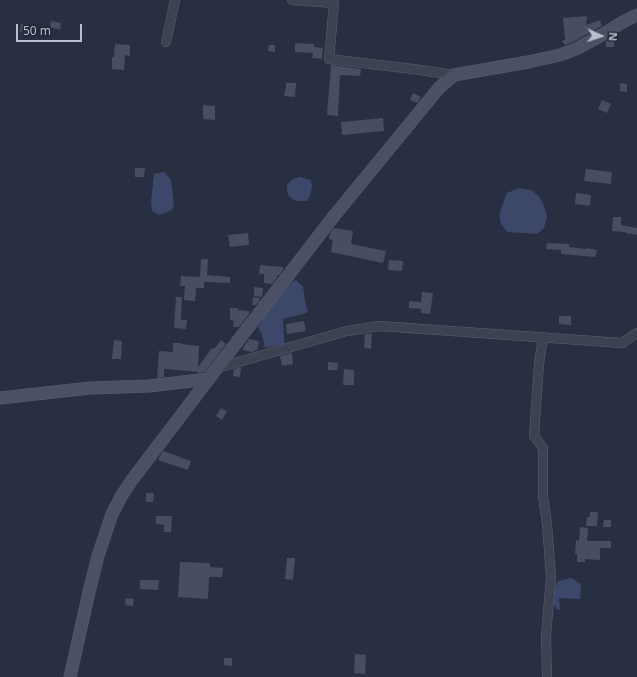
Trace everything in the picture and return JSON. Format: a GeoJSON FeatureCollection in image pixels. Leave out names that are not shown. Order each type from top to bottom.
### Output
{"type":"FeatureCollection","features":[{"type":"Feature","properties":{"kind":"street"},"geometry":{"type":"LineString","coordinates":[[166,42],[175,0]]}},
{"type":"Feature","properties":{"kind":"street"},"geometry":{"type":"LineString","coordinates":[[292,0],[334,3],[329,59],[454,75],[560,55],[600,36],[637,15]]}},
{"type":"Feature","properties":{"kind":"street"},"geometry":{"type":"LineString","coordinates":[[70,677],[96,563],[112,514],[122,495],[208,379],[334,216],[439,88],[454,75]]}},
{"type":"Feature","properties":{"kind":"street"},"geometry":{"type":"LineString","coordinates":[[217,368],[347,331],[380,326],[622,343],[637,333]]}},
{"type":"Feature","properties":{"kind":"street"},"geometry":{"type":"LineString","coordinates":[[543,337],[539,364],[534,436],[543,448],[543,496],[547,524],[551,577],[546,636],[547,677]]}},
{"type":"Feature","properties":{"kind":"street"},"geometry":{"type":"LineString","coordinates":[[0,398],[90,388],[149,386],[208,379]]}},
{"type":"Feature","properties":{"kind":"water"},"geometry":{"type":"Polygon","coordinates":[[[164,172],[171,180],[174,205],[172,210],[159,215],[152,211],[151,202],[154,174],[164,172]]]}},
{"type":"Feature","properties":{"kind":"water"},"geometry":{"type":"Polygon","coordinates":[[[300,177],[311,180],[312,187],[307,201],[296,201],[290,197],[287,192],[287,185],[293,179],[300,177]]]}},
{"type":"Feature","properties":{"kind":"water"},"geometry":{"type":"Polygon","coordinates":[[[519,188],[531,190],[539,196],[544,206],[547,216],[544,228],[537,234],[507,232],[500,222],[500,212],[507,193],[519,188]]]}},
{"type":"Feature","properties":{"kind":"water"},"geometry":{"type":"Polygon","coordinates":[[[296,280],[303,286],[308,311],[306,313],[283,319],[284,344],[265,348],[262,335],[258,327],[267,313],[291,283],[296,280]]]}},
{"type":"Feature","properties":{"kind":"water"},"geometry":{"type":"Polygon","coordinates":[[[571,578],[581,584],[580,599],[559,598],[560,610],[557,609],[552,601],[552,592],[558,581],[571,578]]]}},
{"type":"Feature","properties":{"kind":"building"},"geometry":{"type":"Polygon","coordinates":[[[587,16],[586,25],[600,20],[602,26],[565,45],[562,41],[565,40],[563,18],[587,16]]]}},
{"type":"Feature","properties":{"kind":"building"},"geometry":{"type":"Polygon","coordinates":[[[51,21],[61,23],[60,30],[50,27],[51,21]]]}},
{"type":"Feature","properties":{"kind":"building"},"geometry":{"type":"Polygon","coordinates":[[[21,24],[33,26],[31,34],[20,32],[21,24]]]}},
{"type":"Feature","properties":{"kind":"building"},"geometry":{"type":"Polygon","coordinates":[[[614,39],[614,47],[606,47],[606,41],[614,39]]]}},
{"type":"Feature","properties":{"kind":"building"},"geometry":{"type":"Polygon","coordinates":[[[295,43],[314,44],[314,47],[323,48],[322,59],[312,58],[313,53],[295,52],[295,43]]]}},
{"type":"Feature","properties":{"kind":"building"},"geometry":{"type":"Polygon","coordinates":[[[115,44],[130,45],[130,56],[125,55],[124,70],[112,69],[112,57],[114,57],[115,44]]]}},
{"type":"Feature","properties":{"kind":"building"},"geometry":{"type":"Polygon","coordinates":[[[269,45],[275,45],[275,52],[268,51],[269,45]]]}},
{"type":"Feature","properties":{"kind":"building"},"geometry":{"type":"Polygon","coordinates":[[[331,65],[361,69],[360,76],[340,75],[338,116],[327,115],[331,65]]]}},
{"type":"Feature","properties":{"kind":"building"},"geometry":{"type":"Polygon","coordinates":[[[286,83],[296,83],[295,97],[284,96],[286,83]]]}},
{"type":"Feature","properties":{"kind":"building"},"geometry":{"type":"Polygon","coordinates":[[[620,83],[627,84],[627,92],[620,91],[620,83]]]}},
{"type":"Feature","properties":{"kind":"building"},"geometry":{"type":"Polygon","coordinates":[[[413,93],[421,97],[417,103],[410,100],[413,93]]]}},
{"type":"Feature","properties":{"kind":"building"},"geometry":{"type":"Polygon","coordinates":[[[602,100],[611,104],[607,113],[598,109],[602,100]]]}},
{"type":"Feature","properties":{"kind":"building"},"geometry":{"type":"Polygon","coordinates":[[[203,105],[215,106],[215,120],[203,119],[203,105]]]}},
{"type":"Feature","properties":{"kind":"building"},"geometry":{"type":"Polygon","coordinates":[[[383,118],[384,131],[342,135],[341,122],[383,118]]]}},
{"type":"Feature","properties":{"kind":"building"},"geometry":{"type":"Polygon","coordinates":[[[135,168],[145,168],[144,177],[135,177],[135,168]]]}},
{"type":"Feature","properties":{"kind":"building"},"geometry":{"type":"Polygon","coordinates":[[[586,169],[612,172],[611,184],[584,181],[586,169]]]}},
{"type":"Feature","properties":{"kind":"building"},"geometry":{"type":"Polygon","coordinates":[[[576,193],[591,195],[590,206],[575,204],[576,193]]]}},
{"type":"Feature","properties":{"kind":"building"},"geometry":{"type":"Polygon","coordinates":[[[613,217],[621,217],[621,225],[637,228],[637,235],[626,232],[612,231],[613,217]]]}},
{"type":"Feature","properties":{"kind":"building"},"geometry":{"type":"Polygon","coordinates":[[[334,228],[353,231],[351,244],[386,251],[383,263],[331,252],[333,240],[329,239],[330,233],[334,228]]]}},
{"type":"Feature","properties":{"kind":"building"},"geometry":{"type":"Polygon","coordinates":[[[248,233],[249,245],[230,247],[228,235],[248,233]]]}},
{"type":"Feature","properties":{"kind":"building"},"geometry":{"type":"Polygon","coordinates":[[[547,243],[569,244],[569,247],[597,250],[595,257],[561,254],[561,250],[546,249],[547,243]]]}},
{"type":"Feature","properties":{"kind":"building"},"geometry":{"type":"Polygon","coordinates":[[[201,259],[208,259],[207,275],[230,277],[230,283],[204,282],[204,288],[196,288],[195,301],[184,300],[185,286],[180,286],[181,276],[200,277],[201,259]]]}},
{"type":"Feature","properties":{"kind":"building"},"geometry":{"type":"Polygon","coordinates":[[[389,260],[403,261],[402,271],[388,270],[389,260]]]}},
{"type":"Feature","properties":{"kind":"building"},"geometry":{"type":"Polygon","coordinates":[[[260,265],[283,267],[283,270],[279,275],[277,275],[277,278],[272,284],[264,283],[264,274],[259,274],[260,265]]]}},
{"type":"Feature","properties":{"kind":"building"},"geometry":{"type":"Polygon","coordinates":[[[254,287],[263,288],[262,297],[254,296],[254,287]]]}},
{"type":"Feature","properties":{"kind":"building"},"geometry":{"type":"Polygon","coordinates":[[[422,292],[433,293],[430,314],[421,313],[421,309],[409,308],[409,301],[421,302],[422,292]]]}},
{"type":"Feature","properties":{"kind":"building"},"geometry":{"type":"Polygon","coordinates":[[[176,297],[182,297],[181,320],[187,320],[186,329],[174,328],[176,297]]]}},
{"type":"Feature","properties":{"kind":"building"},"geometry":{"type":"Polygon","coordinates":[[[253,297],[260,298],[256,305],[252,305],[253,297]]]}},
{"type":"Feature","properties":{"kind":"building"},"geometry":{"type":"Polygon","coordinates":[[[230,308],[238,308],[237,310],[249,311],[249,314],[239,327],[233,327],[234,321],[230,320],[230,308]]]}},
{"type":"Feature","properties":{"kind":"building"},"geometry":{"type":"Polygon","coordinates":[[[559,316],[571,316],[571,325],[559,324],[559,316]]]}},
{"type":"Feature","properties":{"kind":"building"},"geometry":{"type":"Polygon","coordinates":[[[304,321],[306,331],[287,334],[286,324],[304,321]]]}},
{"type":"Feature","properties":{"kind":"building"},"geometry":{"type":"Polygon","coordinates":[[[365,334],[372,334],[371,349],[364,348],[365,334]]]}},
{"type":"Feature","properties":{"kind":"building"},"geometry":{"type":"Polygon","coordinates":[[[249,339],[259,341],[257,350],[252,352],[243,350],[249,339]]]}},
{"type":"Feature","properties":{"kind":"building"},"geometry":{"type":"Polygon","coordinates":[[[114,340],[122,341],[121,359],[112,359],[114,340]]]}},
{"type":"Feature","properties":{"kind":"building"},"geometry":{"type":"Polygon","coordinates":[[[221,340],[226,344],[205,372],[198,373],[164,369],[164,377],[157,378],[159,351],[173,352],[173,343],[199,346],[198,367],[212,348],[214,349],[221,340]]]}},
{"type":"Feature","properties":{"kind":"building"},"geometry":{"type":"Polygon","coordinates":[[[292,353],[293,364],[282,366],[280,356],[292,353]]]}},
{"type":"Feature","properties":{"kind":"building"},"geometry":{"type":"Polygon","coordinates":[[[328,362],[338,363],[337,370],[328,370],[328,362]]]}},
{"type":"Feature","properties":{"kind":"building"},"geometry":{"type":"Polygon","coordinates":[[[241,367],[240,377],[233,376],[234,369],[241,367]]]}},
{"type":"Feature","properties":{"kind":"building"},"geometry":{"type":"Polygon","coordinates":[[[344,369],[354,370],[354,385],[343,385],[344,369]]]}},
{"type":"Feature","properties":{"kind":"building"},"geometry":{"type":"Polygon","coordinates":[[[221,408],[227,411],[222,420],[216,416],[221,408]]]}},
{"type":"Feature","properties":{"kind":"building"},"geometry":{"type":"Polygon","coordinates":[[[163,451],[191,461],[188,470],[158,460],[163,451]]]}},
{"type":"Feature","properties":{"kind":"building"},"geometry":{"type":"Polygon","coordinates":[[[146,493],[154,493],[153,502],[146,502],[146,493]]]}},
{"type":"Feature","properties":{"kind":"building"},"geometry":{"type":"Polygon","coordinates":[[[590,512],[598,512],[597,526],[586,526],[587,517],[590,517],[590,512]]]}},
{"type":"Feature","properties":{"kind":"building"},"geometry":{"type":"Polygon","coordinates":[[[156,516],[172,516],[171,532],[164,532],[164,525],[156,524],[156,516]]]}},
{"type":"Feature","properties":{"kind":"building"},"geometry":{"type":"Polygon","coordinates":[[[604,520],[611,520],[611,527],[603,527],[604,520]]]}},
{"type":"Feature","properties":{"kind":"building"},"geometry":{"type":"Polygon","coordinates":[[[580,527],[588,528],[587,541],[611,541],[611,548],[600,548],[600,560],[585,559],[585,562],[577,562],[577,554],[575,554],[576,540],[579,541],[580,527]]]}},
{"type":"Feature","properties":{"kind":"building"},"geometry":{"type":"Polygon","coordinates":[[[287,558],[295,558],[293,580],[285,579],[287,558]]]}},
{"type":"Feature","properties":{"kind":"building"},"geometry":{"type":"Polygon","coordinates":[[[180,562],[210,563],[210,567],[223,568],[222,577],[209,577],[208,599],[178,597],[180,562]]]}},
{"type":"Feature","properties":{"kind":"building"},"geometry":{"type":"Polygon","coordinates":[[[140,580],[159,580],[158,590],[140,589],[140,580]]]}},
{"type":"Feature","properties":{"kind":"building"},"geometry":{"type":"Polygon","coordinates":[[[126,598],[134,599],[133,606],[125,605],[126,598]]]}},
{"type":"Feature","properties":{"kind":"building"},"geometry":{"type":"Polygon","coordinates":[[[355,654],[366,655],[365,674],[354,673],[355,654]]]}},
{"type":"Feature","properties":{"kind":"building"},"geometry":{"type":"Polygon","coordinates":[[[224,658],[232,658],[232,666],[224,665],[224,658]]]}}]}
